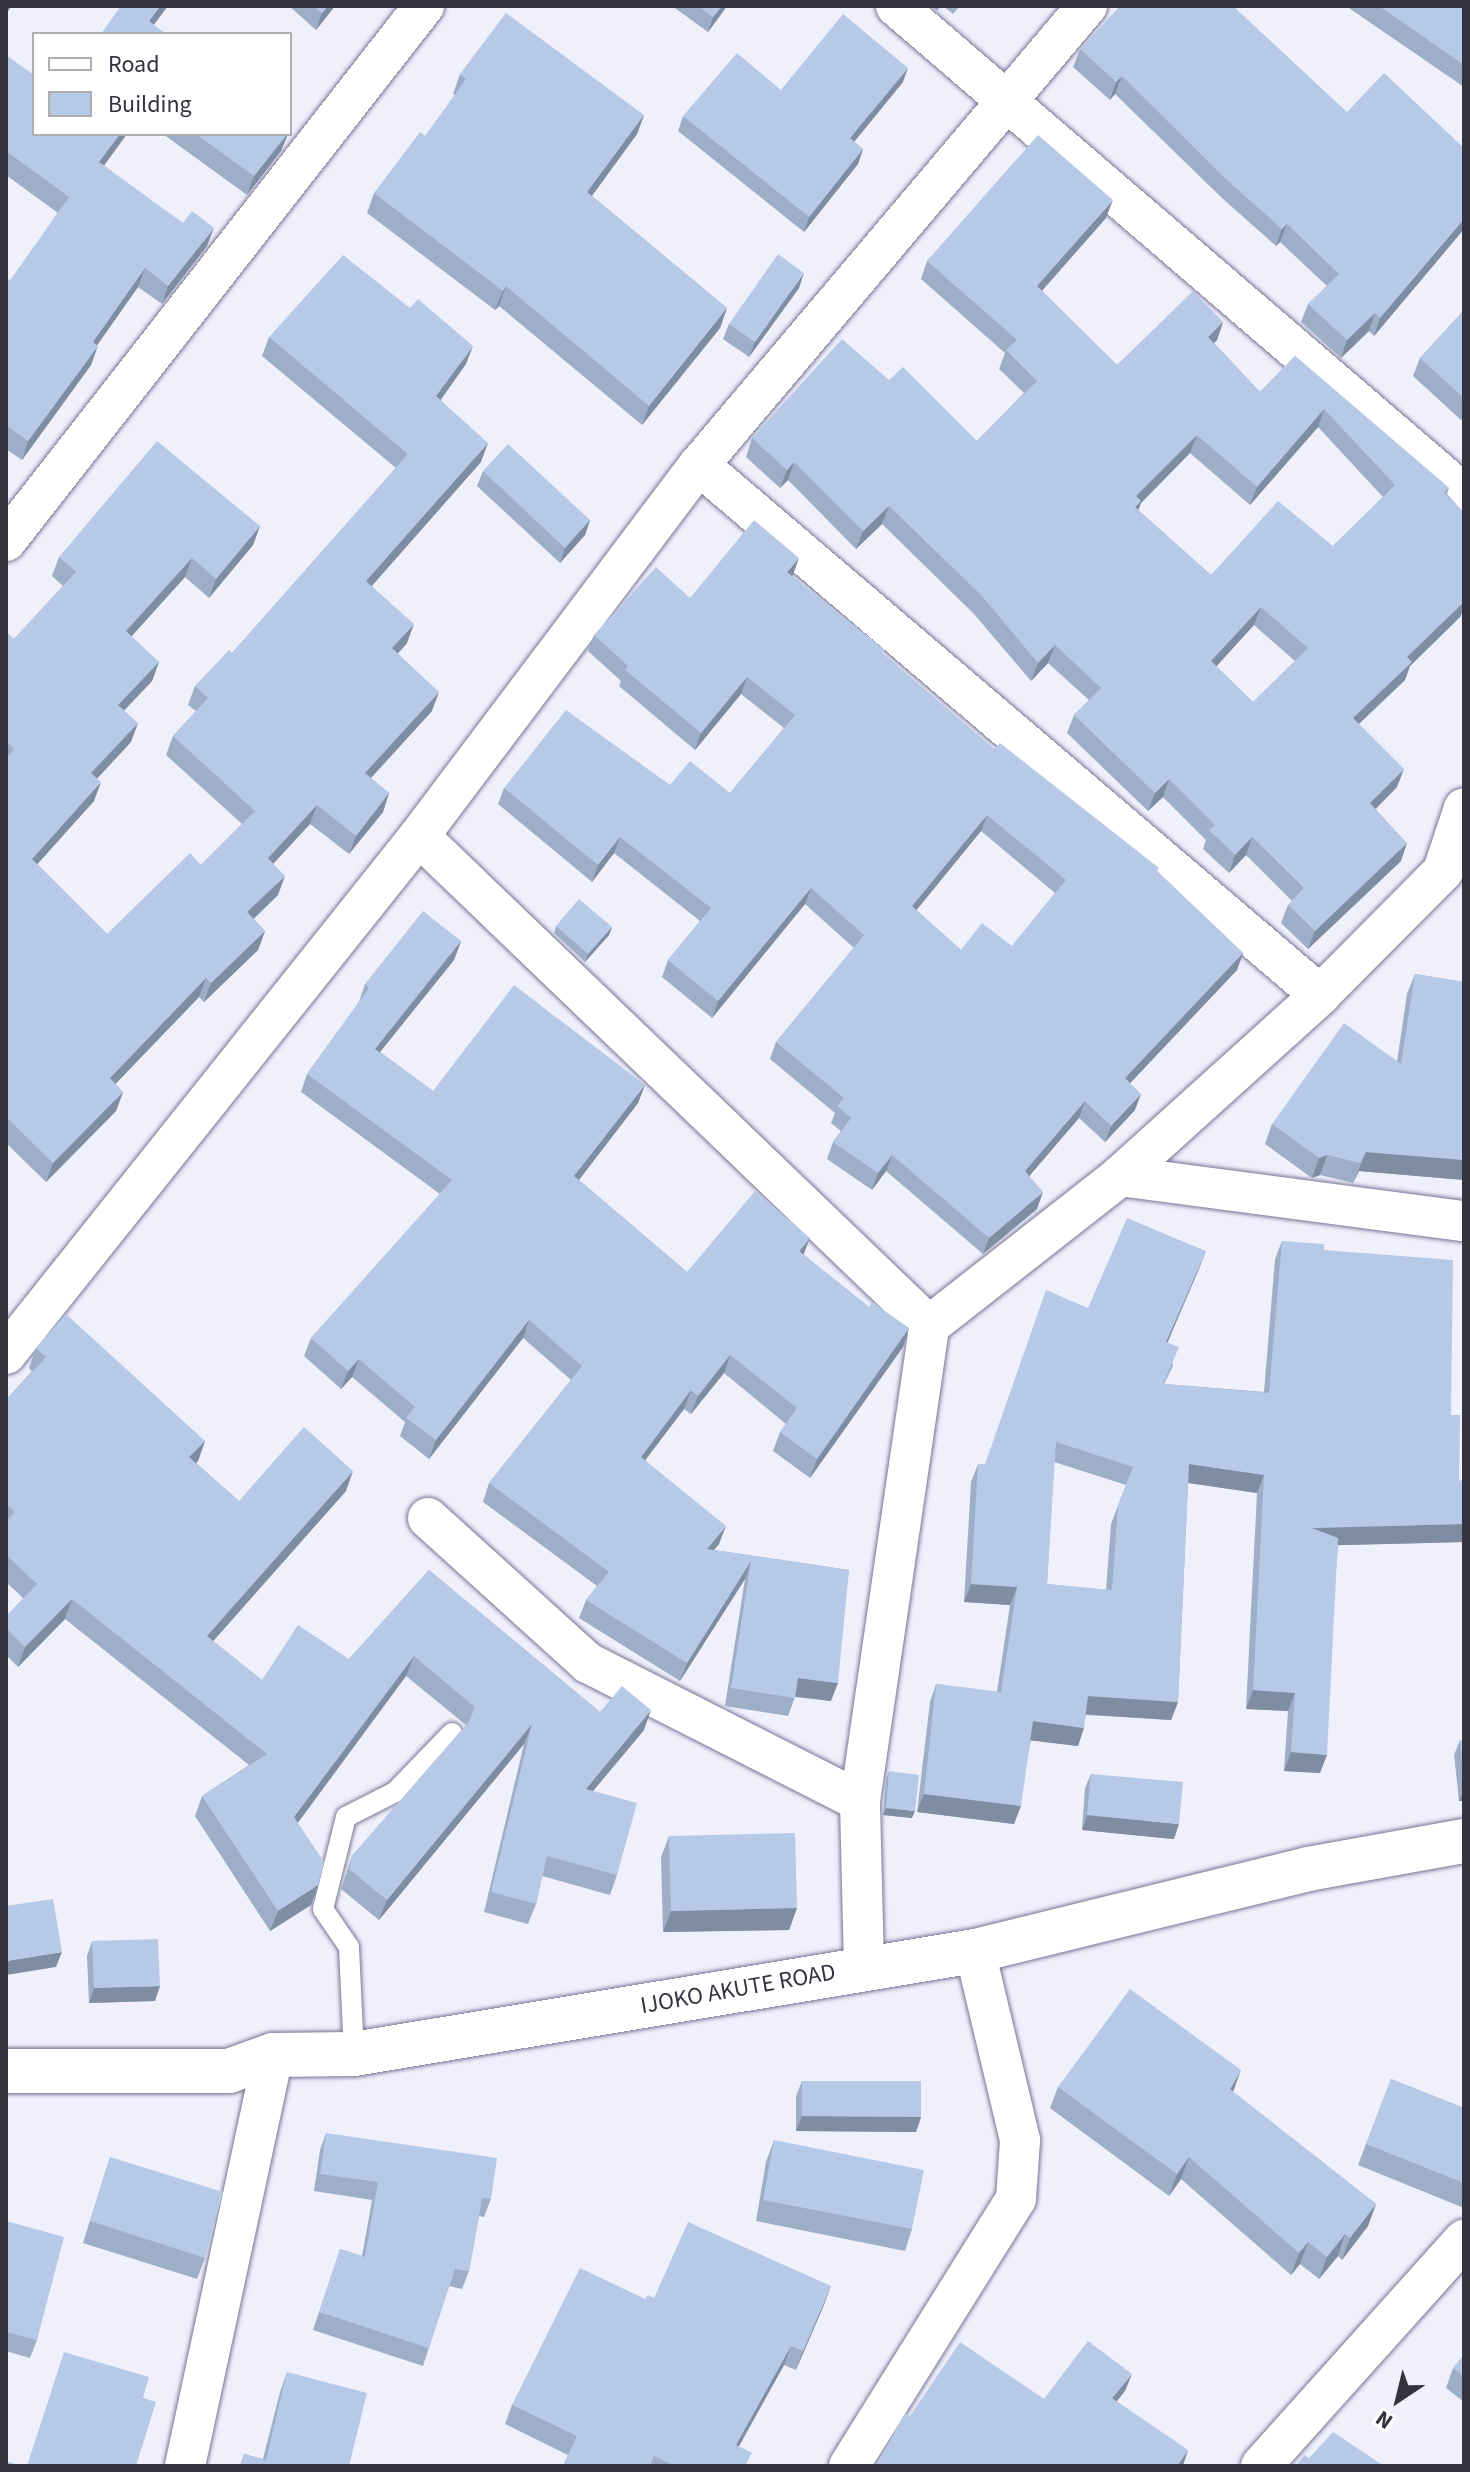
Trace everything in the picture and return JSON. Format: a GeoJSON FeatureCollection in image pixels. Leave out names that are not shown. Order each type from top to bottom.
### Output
{"type":"FeatureCollection","features":[{"type":"Feature","properties":{"kind":"main road","name":"IJOKO AKUTE ROAD"},"geometry":{"type":"LineString","coordinates":[[6,2071],[229,2071],[273,2055],[354,2054],[975,1951],[1308,1869],[1464,1841]]}},
{"type":"Feature","properties":{"kind":"street"},"geometry":{"type":"LineString","coordinates":[[6,541],[424,6]]}},
{"type":"Feature","properties":{"kind":"street"},"geometry":{"type":"LineString","coordinates":[[896,6],[1007,98],[1464,494]]}},
{"type":"Feature","properties":{"kind":"street"},"geometry":{"type":"LineString","coordinates":[[6,1354],[419,836],[699,465],[1087,6]]}},
{"type":"Feature","properties":{"kind":"street"},"geometry":{"type":"LineString","coordinates":[[699,465],[1320,995]]}},
{"type":"Feature","properties":{"kind":"street"},"geometry":{"type":"LineString","coordinates":[[864,1967],[860,1801],[929,1326],[1120,1176],[1320,995],[1443,871],[1464,808]]}},
{"type":"Feature","properties":{"kind":"street"},"geometry":{"type":"LineString","coordinates":[[419,836],[929,1326]]}},
{"type":"Feature","properties":{"kind":"street"},"geometry":{"type":"LineString","coordinates":[[1120,1176],[1464,1221]]}},
{"type":"Feature","properties":{"kind":"street"},"geometry":{"type":"LineString","coordinates":[[428,1518],[588,1663],[860,1801]]}},
{"type":"Feature","properties":{"kind":"street"},"geometry":{"type":"LineString","coordinates":[[849,2466],[1016,2199],[1020,2140],[975,1951]]}},
{"type":"Feature","properties":{"kind":"street"},"geometry":{"type":"LineString","coordinates":[[185,2466],[273,2055]]}},
{"type":"Feature","properties":{"kind":"street"},"geometry":{"type":"LineString","coordinates":[[1261,2466],[1464,2240]]}},
{"type":"Feature","properties":{"kind":"lane"},"geometry":{"type":"LineString","coordinates":[[354,2054],[349,1947],[323,1909],[346,1817],[395,1792],[452,1733]]}},
{"type":"Feature","properties":{"kind":"building"},"geometry":{"type":"Polygon","coordinates":[[[121,6],[160,6],[149,21],[163,32],[102,32],[121,6]]]}},
{"type":"Feature","properties":{"kind":"building"},"geometry":{"type":"Polygon","coordinates":[[[313,6],[328,6],[322,13],[313,6]]]}},
{"type":"Feature","properties":{"kind":"building"},"geometry":{"type":"Polygon","coordinates":[[[698,6],[722,6],[713,17],[698,6]]]}},
{"type":"Feature","properties":{"kind":"building"},"geometry":{"type":"Polygon","coordinates":[[[1120,6],[1233,6],[1347,112],[1384,73],[1464,148],[1464,219],[1380,318],[1375,313],[1347,340],[1308,304],[1339,274],[1287,224],[1282,229],[1229,182],[1122,76],[1116,82],[1080,49],[1120,6]]]}},
{"type":"Feature","properties":{"kind":"building"},"geometry":{"type":"Polygon","coordinates":[[[1379,6],[1464,6],[1464,65],[1379,6]]]}},
{"type":"Feature","properties":{"kind":"building"},"geometry":{"type":"Polygon","coordinates":[[[506,13],[644,115],[587,192],[727,308],[649,406],[506,286],[503,291],[374,193],[420,132],[425,136],[466,79],[460,74],[506,13]]]}},
{"type":"Feature","properties":{"kind":"building"},"geometry":{"type":"Polygon","coordinates":[[[843,14],[908,68],[850,138],[863,149],[809,217],[683,116],[737,53],[781,90],[843,14]]]}},
{"type":"Feature","properties":{"kind":"building"},"geometry":{"type":"Polygon","coordinates":[[[6,55],[32,74],[32,136],[118,136],[99,162],[183,223],[192,211],[214,228],[168,286],[145,268],[93,342],[98,346],[28,441],[6,425],[6,278],[10,281],[69,197],[6,151],[6,55]]]}},
{"type":"Feature","properties":{"kind":"building"},"geometry":{"type":"Polygon","coordinates":[[[1038,135],[1113,200],[1037,286],[1117,365],[1193,291],[1223,322],[1208,337],[1260,392],[1295,356],[1449,488],[1444,492],[1464,513],[1464,602],[1407,657],[1412,662],[1353,718],[1404,769],[1370,803],[1407,843],[1315,931],[1288,905],[1304,888],[1252,837],[1235,855],[1209,830],[1215,825],[1169,779],[1155,793],[1074,715],[1101,688],[1055,645],[1038,663],[981,595],[889,506],[863,531],[794,462],[787,470],[752,438],[842,339],[889,380],[903,367],[977,441],[1037,381],[1006,350],[1017,340],[927,261],[1038,135]],[[1324,409],[1257,487],[1197,435],[1136,496],[1141,501],[1135,507],[1211,575],[1278,501],[1333,546],[1395,485],[1324,409]],[[1261,607],[1211,661],[1253,702],[1308,648],[1261,607]]]}},
{"type":"Feature","properties":{"kind":"building"},"geometry":{"type":"Polygon","coordinates":[[[199,136],[285,136],[254,176],[199,136]]]}},
{"type":"Feature","properties":{"kind":"building"},"geometry":{"type":"Polygon","coordinates":[[[778,254],[804,273],[755,342],[729,324],[778,254]]]}},
{"type":"Feature","properties":{"kind":"building"},"geometry":{"type":"Polygon","coordinates":[[[343,255],[410,308],[418,299],[473,346],[436,396],[488,443],[366,581],[414,624],[392,648],[439,692],[365,773],[389,793],[356,836],[317,805],[268,858],[285,876],[247,912],[265,931],[211,983],[206,978],[110,1078],[123,1092],[53,1163],[6,1117],[6,758],[14,749],[6,741],[6,632],[14,639],[76,572],[59,557],[157,441],[260,526],[216,579],[192,558],[126,631],[159,662],[118,705],[138,723],[91,773],[101,782],[32,859],[107,934],[190,853],[201,865],[255,811],[173,736],[208,698],[195,686],[229,650],[232,653],[408,454],[269,337],[343,255]]]}},
{"type":"Feature","properties":{"kind":"building"},"geometry":{"type":"Polygon","coordinates":[[[1464,310],[1464,398],[1420,358],[1464,310]]]}},
{"type":"Feature","properties":{"kind":"building"},"geometry":{"type":"Polygon","coordinates":[[[508,444],[590,520],[565,548],[483,471],[508,444]]]}},
{"type":"Feature","properties":{"kind":"building"},"geometry":{"type":"Polygon","coordinates":[[[754,520],[799,558],[787,572],[885,650],[882,653],[994,749],[1000,743],[1159,868],[1157,871],[1243,953],[1125,1078],[1141,1094],[1111,1126],[1085,1101],[1025,1171],[1043,1192],[989,1238],[892,1155],[878,1173],[833,1142],[851,1118],[837,1106],[844,1098],[776,1042],[864,935],[811,888],[718,1001],[668,960],[711,908],[620,837],[598,865],[504,788],[566,710],[670,785],[690,761],[730,793],[795,715],[747,677],[701,733],[625,670],[628,666],[594,635],[656,567],[690,598],[754,520]],[[987,815],[912,906],[961,950],[982,923],[1012,946],[1066,880],[987,815]]]}},
{"type":"Feature","properties":{"kind":"building"},"geometry":{"type":"Polygon","coordinates":[[[579,899],[612,927],[588,954],[556,926],[579,899]]]}},
{"type":"Feature","properties":{"kind":"building"},"geometry":{"type":"Polygon","coordinates":[[[423,911],[461,941],[375,1049],[433,1091],[514,985],[645,1085],[574,1176],[687,1272],[755,1191],[810,1238],[799,1251],[869,1307],[872,1302],[909,1328],[817,1459],[780,1432],[797,1408],[730,1355],[698,1396],[691,1390],[641,1457],[726,1526],[707,1549],[849,1570],[838,1683],[798,1678],[795,1698],[731,1688],[751,1561],[687,1663],[586,1600],[609,1572],[489,1483],[582,1366],[529,1320],[436,1440],[406,1418],[415,1407],[359,1359],[348,1371],[311,1338],[452,1180],[307,1074],[369,988],[365,984],[423,911]]]}},
{"type":"Feature","properties":{"kind":"building"},"geometry":{"type":"Polygon","coordinates":[[[1415,974],[1464,982],[1464,1160],[1366,1152],[1360,1163],[1327,1155],[1319,1158],[1272,1124],[1344,1023],[1401,1064],[1415,974]]]}},
{"type":"Feature","properties":{"kind":"building"},"geometry":{"type":"Polygon","coordinates":[[[1127,1218],[1206,1251],[1166,1342],[1179,1347],[1163,1384],[1269,1393],[1282,1241],[1324,1244],[1324,1250],[1453,1260],[1451,1415],[1460,1415],[1459,1481],[1464,1480],[1464,1524],[1312,1528],[1338,1538],[1327,1755],[1291,1752],[1295,1693],[1253,1690],[1264,1475],[1189,1464],[1178,1702],[1088,1696],[1084,1728],[1033,1721],[1021,1806],[924,1794],[936,1684],[1001,1692],[1017,1587],[971,1584],[978,1464],[985,1464],[1046,1290],[1088,1308],[1127,1218]],[[1056,1442],[1047,1584],[1112,1590],[1118,1505],[1133,1467],[1056,1442]]]}},
{"type":"Feature","properties":{"kind":"building"},"geometry":{"type":"Polygon","coordinates":[[[66,1314],[205,1441],[189,1457],[239,1501],[304,1427],[353,1471],[207,1636],[262,1680],[298,1625],[349,1659],[429,1570],[600,1712],[622,1686],[651,1710],[586,1789],[637,1803],[617,1875],[547,1856],[536,1904],[491,1892],[532,1724],[387,1900],[349,1869],[352,1856],[469,1722],[475,1707],[414,1656],[294,1817],[324,1862],[318,1885],[278,1911],[202,1796],[267,1754],[72,1599],[25,1647],[6,1628],[6,1616],[37,1584],[6,1555],[6,1521],[15,1512],[6,1504],[6,1400],[46,1357],[36,1348],[66,1314]]]}},
{"type":"Feature","properties":{"kind":"building"},"geometry":{"type":"Polygon","coordinates":[[[1460,1740],[1464,1740],[1464,1780],[1460,1740]]]}},
{"type":"Feature","properties":{"kind":"building"},"geometry":{"type":"Polygon","coordinates":[[[889,1771],[919,1775],[915,1811],[886,1808],[889,1771]]]}},
{"type":"Feature","properties":{"kind":"building"},"geometry":{"type":"Polygon","coordinates":[[[1091,1774],[1183,1782],[1179,1824],[1087,1815],[1091,1774]]]}},
{"type":"Feature","properties":{"kind":"building"},"geometry":{"type":"Polygon","coordinates":[[[795,1833],[797,1908],[671,1911],[669,1836],[795,1833]]]}},
{"type":"Feature","properties":{"kind":"building"},"geometry":{"type":"Polygon","coordinates":[[[53,1899],[62,1952],[6,1961],[6,1906],[53,1899]]]}},
{"type":"Feature","properties":{"kind":"building"},"geometry":{"type":"Polygon","coordinates":[[[158,1939],[160,1986],[94,1988],[92,1941],[158,1939]]]}},
{"type":"Feature","properties":{"kind":"building"},"geometry":{"type":"Polygon","coordinates":[[[1130,1989],[1241,2070],[1230,2089],[1376,2204],[1350,2238],[1345,2234],[1327,2257],[1308,2242],[1299,2253],[1189,2157],[1177,2174],[1058,2087],[1130,1989]]]}},
{"type":"Feature","properties":{"kind":"building"},"geometry":{"type":"Polygon","coordinates":[[[1391,2079],[1464,2108],[1464,2183],[1366,2144],[1391,2079]]]}},
{"type":"Feature","properties":{"kind":"building"},"geometry":{"type":"Polygon","coordinates":[[[802,2081],[921,2081],[921,2117],[802,2116],[802,2081]]]}},
{"type":"Feature","properties":{"kind":"building"},"geometry":{"type":"Polygon","coordinates":[[[326,2133],[497,2158],[491,2199],[482,2198],[469,2271],[455,2269],[429,2348],[319,2312],[340,2249],[365,2257],[378,2182],[320,2174],[326,2133]]]}},
{"type":"Feature","properties":{"kind":"building"},"geometry":{"type":"Polygon","coordinates":[[[774,2140],[924,2170],[912,2229],[763,2200],[774,2140]]]}},
{"type":"Feature","properties":{"kind":"building"},"geometry":{"type":"Polygon","coordinates":[[[110,2157],[223,2192],[205,2258],[90,2221],[110,2157]]]}},
{"type":"Feature","properties":{"kind":"building"},"geometry":{"type":"Polygon","coordinates":[[[6,2221],[64,2237],[37,2340],[6,2332],[6,2221]]]}},
{"type":"Feature","properties":{"kind":"building"},"geometry":{"type":"Polygon","coordinates":[[[688,2222],[831,2286],[803,2351],[791,2346],[736,2445],[752,2453],[745,2466],[674,2466],[654,2456],[650,2466],[563,2466],[577,2436],[512,2405],[580,2268],[645,2299],[648,2295],[654,2298],[688,2222]]]}},
{"type":"Feature","properties":{"kind":"building"},"geometry":{"type":"Polygon","coordinates":[[[1088,2341],[1132,2374],[1112,2398],[1188,2450],[1177,2466],[876,2466],[905,2413],[910,2416],[960,2342],[1044,2399],[1088,2341]]]}},
{"type":"Feature","properties":{"kind":"building"},"geometry":{"type":"Polygon","coordinates":[[[64,2352],[149,2377],[143,2398],[156,2402],[136,2466],[27,2466],[64,2352]]]}},
{"type":"Feature","properties":{"kind":"building"},"geometry":{"type":"Polygon","coordinates":[[[1464,2355],[1464,2376],[1453,2368],[1464,2355]]]}},
{"type":"Feature","properties":{"kind":"building"},"geometry":{"type":"Polygon","coordinates":[[[287,2372],[367,2393],[349,2466],[241,2466],[244,2454],[266,2460],[287,2372]]]}},
{"type":"Feature","properties":{"kind":"building"},"geometry":{"type":"Polygon","coordinates":[[[1333,2432],[1384,2466],[1296,2466],[1304,2455],[1309,2458],[1333,2432]]]}}]}
